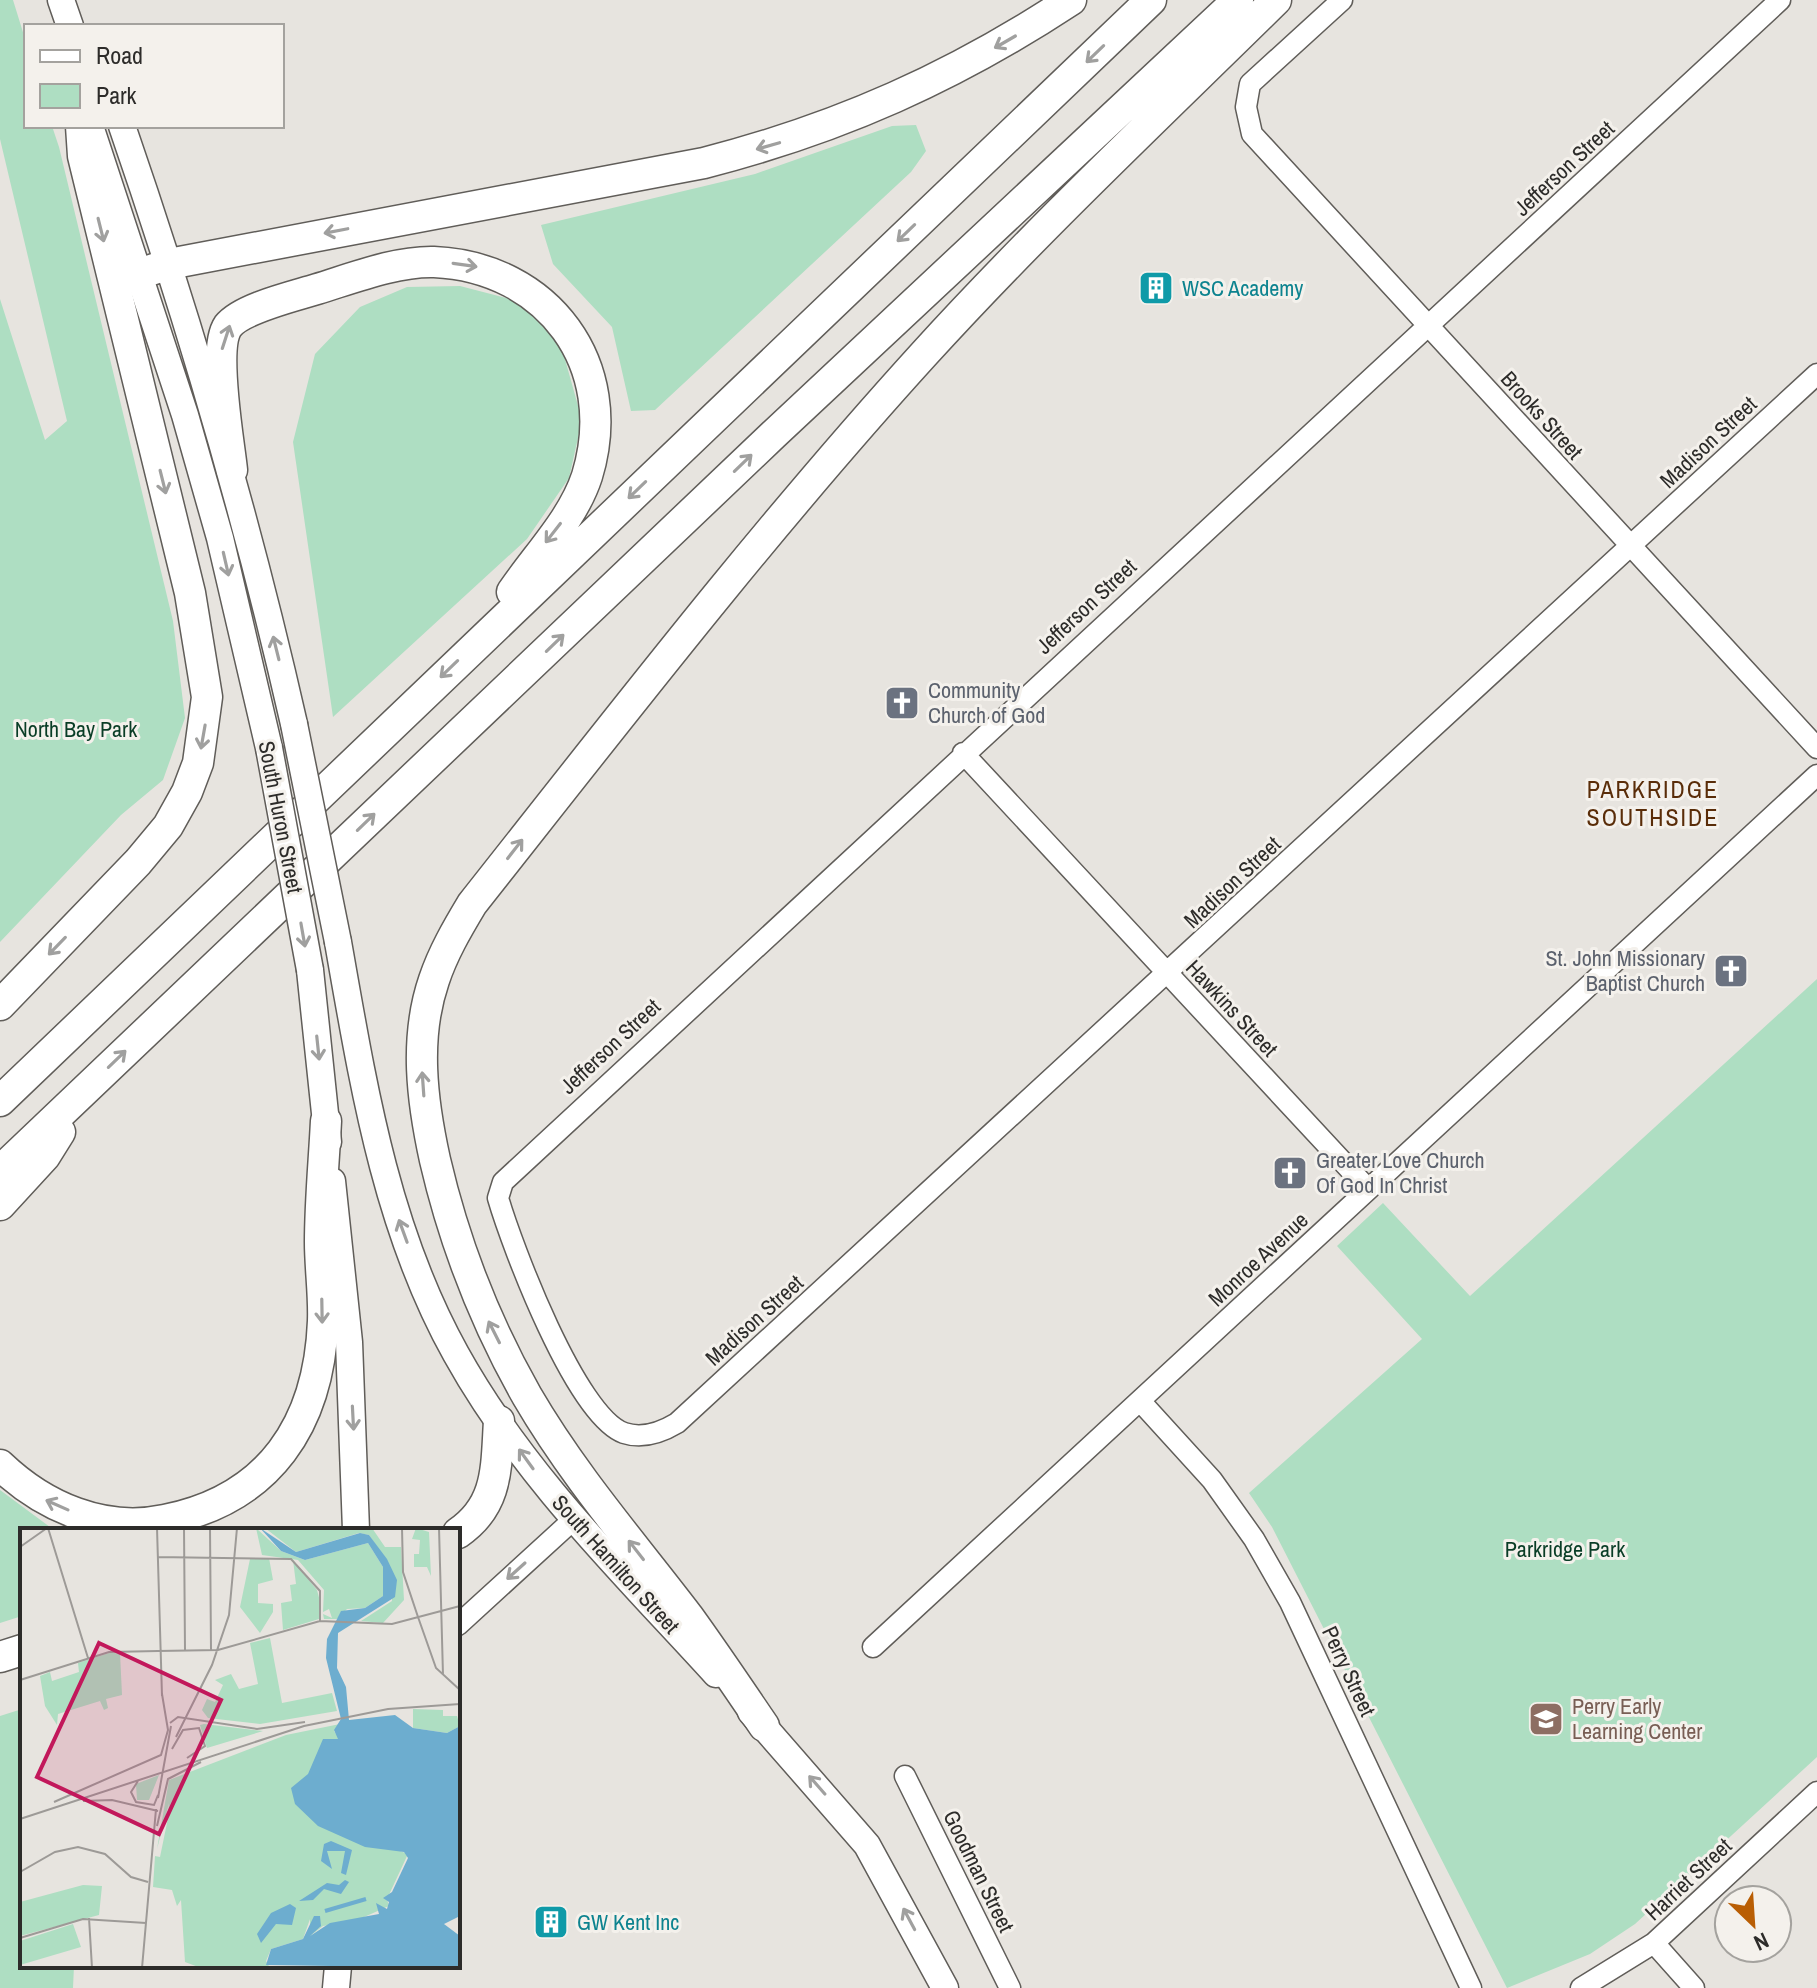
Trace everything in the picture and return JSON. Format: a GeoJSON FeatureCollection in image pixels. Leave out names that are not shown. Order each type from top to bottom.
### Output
{"type":"FeatureCollection","features":[{"type":"Feature","properties":{"kind":"highway"},"geometry":{"type":"LineString","coordinates":[[139,274],[169,264],[676,168],[770,146],[899,98],[965,66],[1071,0]]}},
{"type":"Feature","properties":{"kind":"highway"},"geometry":{"type":"LineString","coordinates":[[0,1101],[1151,0]]}},
{"type":"Feature","properties":{"kind":"highway"},"geometry":{"type":"LineString","coordinates":[[0,1171],[784,424],[1238,0]]}},
{"type":"Feature","properties":{"kind":"highway"},"geometry":{"type":"LineString","coordinates":[[764,1726],[689,1618],[571,1465],[527,1396],[487,1317],[461,1253],[445,1200],[424,1098],[421,1063],[433,982],[449,943],[472,904],[669,654],[839,449],[926,352],[1062,210],[1276,0]]}},
{"type":"Feature","properties":{"kind":"highway"},"geometry":{"type":"LineString","coordinates":[[0,1005],[168,826],[198,763],[205,727],[204,662],[190,593],[83,156],[81,128]]}},
{"type":"Feature","properties":{"kind":"highway"},"geometry":{"type":"LineString","coordinates":[[232,470],[222,347],[231,323],[262,306],[310,291],[430,262],[472,265],[509,278],[539,297],[561,321],[579,350],[593,391],[594,450],[573,508],[478,641]]}},
{"type":"Feature","properties":{"kind":"highway"},"geometry":{"type":"LineString","coordinates":[[0,1205],[45,1156],[89,1085]]}},
{"type":"Feature","properties":{"kind":"highway"},"geometry":{"type":"LineString","coordinates":[[0,1465],[49,1503],[84,1516],[119,1523],[152,1523],[191,1515],[233,1497],[265,1473],[289,1444],[307,1410],[318,1371],[323,1320],[320,1241],[326,1121]]}},
{"type":"Feature","properties":{"kind":"highway"},"geometry":{"type":"LineString","coordinates":[[460,1532],[476,1521],[495,1485],[499,1421]]}},
{"type":"Feature","properties":{"kind":"highway"},"geometry":{"type":"LineString","coordinates":[[0,1657],[20,1651]]}},
{"type":"Feature","properties":{"kind":"main road"},"geometry":{"type":"LineString","coordinates":[[61,0],[69,24]]}},
{"type":"Feature","properties":{"kind":"main road","name":"South Huron Street"},"geometry":{"type":"LineString","coordinates":[[91,128],[185,415],[220,538],[269,748],[310,970],[349,1342],[356,1528]]}},
{"type":"Feature","properties":{"kind":"main road","name":"South Huron Street"},"geometry":{"type":"LineString","coordinates":[[123,128],[169,264],[232,470],[294,724],[365,1095]]}},
{"type":"Feature","properties":{"kind":"main road","name":"South Hamilton Street"},"geometry":{"type":"LineString","coordinates":[[365,1095],[392,1200],[422,1286],[456,1355],[499,1421],[574,1519],[764,1726],[867,1845],[945,1988]]}},
{"type":"Feature","properties":{"kind":"main road"},"geometry":{"type":"LineString","coordinates":[[336,1988],[338,1968]]}},
{"type":"Feature","properties":{"kind":"street","name":"Brooks Street"},"geometry":{"type":"LineString","coordinates":[[1342,0],[1250,84],[1246,107],[1252,134],[1817,748]]}},
{"type":"Feature","properties":{"kind":"street","name":"Jefferson Street"},"geometry":{"type":"LineString","coordinates":[[677,1423],[660,1434],[624,1433],[607,1419],[590,1397],[534,1300],[498,1198],[503,1182],[1780,0]]}},
{"type":"Feature","properties":{"kind":"street","name":"Madison Street"},"geometry":{"type":"LineString","coordinates":[[677,1423],[1817,374]]}},
{"type":"Feature","properties":{"kind":"street","name":"Hawkins Street"},"geometry":{"type":"LineString","coordinates":[[963,753],[1368,1189]]}},
{"type":"Feature","properties":{"kind":"street","name":"Monroe Avenue"},"geometry":{"type":"LineString","coordinates":[[873,1647],[1817,775]]}},
{"type":"Feature","properties":{"kind":"street","name":"Perry Street"},"geometry":{"type":"LineString","coordinates":[[1141,1402],[1212,1480],[1254,1539],[1290,1602],[1471,1988]]}},
{"type":"Feature","properties":{"kind":"street"},"geometry":{"type":"LineString","coordinates":[[460,1623],[574,1519]]}},
{"type":"Feature","properties":{"kind":"street","name":"Goodman Street"},"geometry":{"type":"LineString","coordinates":[[905,1776],[1010,1988]]}},
{"type":"Feature","properties":{"kind":"street","name":"Harriet Street"},"geometry":{"type":"LineString","coordinates":[[1581,1988],[1654,1943],[1817,1792]]}},
{"type":"Feature","properties":{"kind":"street"},"geometry":{"type":"LineString","coordinates":[[1654,1943],[1694,1988]]}},
{"type":"Feature","properties":{"kind":"green space","name":"North Bay Park"},"geometry":{"type":"Polygon","coordinates":[[[0,0],[13,0],[24,36],[24,128],[53,128],[59,147],[173,621],[185,718],[163,780],[121,815],[0,942],[0,299],[45,440],[67,421],[0,139],[0,0]]]}},
{"type":"Feature","properties":{"kind":"green space"},"geometry":{"type":"Polygon","coordinates":[[[916,125],[926,151],[911,172],[655,410],[631,411],[612,327],[553,264],[541,225],[755,174],[892,126],[916,125]]]}},
{"type":"Feature","properties":{"kind":"green space"},"geometry":{"type":"Polygon","coordinates":[[[460,286],[518,301],[561,345],[582,420],[569,478],[527,539],[333,717],[293,442],[315,354],[360,307],[407,287],[460,286]]]}},
{"type":"Feature","properties":{"kind":"green space","name":"Parkridge Park"},"geometry":{"type":"Polygon","coordinates":[[[1817,979],[1817,1757],[1635,1924],[1590,1954],[1507,1988],[1272,1527],[1249,1493],[1422,1339],[1337,1246],[1383,1203],[1470,1296],[1817,979]]]}},
{"type":"Feature","properties":{"kind":"green space"},"geometry":{"type":"Polygon","coordinates":[[[0,1490],[51,1528],[20,1528],[20,1617],[0,1623],[0,1490]]]}},
{"type":"Feature","properties":{"kind":"green space"},"geometry":{"type":"Polygon","coordinates":[[[20,1710],[20,1968],[74,1968],[73,1988],[0,1988],[0,1716],[20,1710]]]}},
{"type":"Feature","properties":{"kind":"place","name":"WSC Academy"},"geometry":{"type":"Point","coordinates":[1156,288]}},
{"type":"Feature","properties":{"kind":"place","name":"Community Church of God"},"geometry":{"type":"Point","coordinates":[902,703]}},
{"type":"Feature","properties":{"kind":"place","name":"St. John Missionary Baptist Church"},"geometry":{"type":"Point","coordinates":[1731,971]}},
{"type":"Feature","properties":{"kind":"place","name":"Greater Love Church Of God In Christ"},"geometry":{"type":"Point","coordinates":[1290,1173]}},
{"type":"Feature","properties":{"kind":"place","name":"Perry Early Learning Center"},"geometry":{"type":"Point","coordinates":[1546,1719]}},
{"type":"Feature","properties":{"kind":"place","name":"GW Kent Inc"},"geometry":{"type":"Point","coordinates":[551,1922]}},
{"type":"Feature","properties":{"kind":"district","name":"PARKRIDGE SOUTHSIDE"},"geometry":{"type":"Point","coordinates":[1653,804]}}]}
